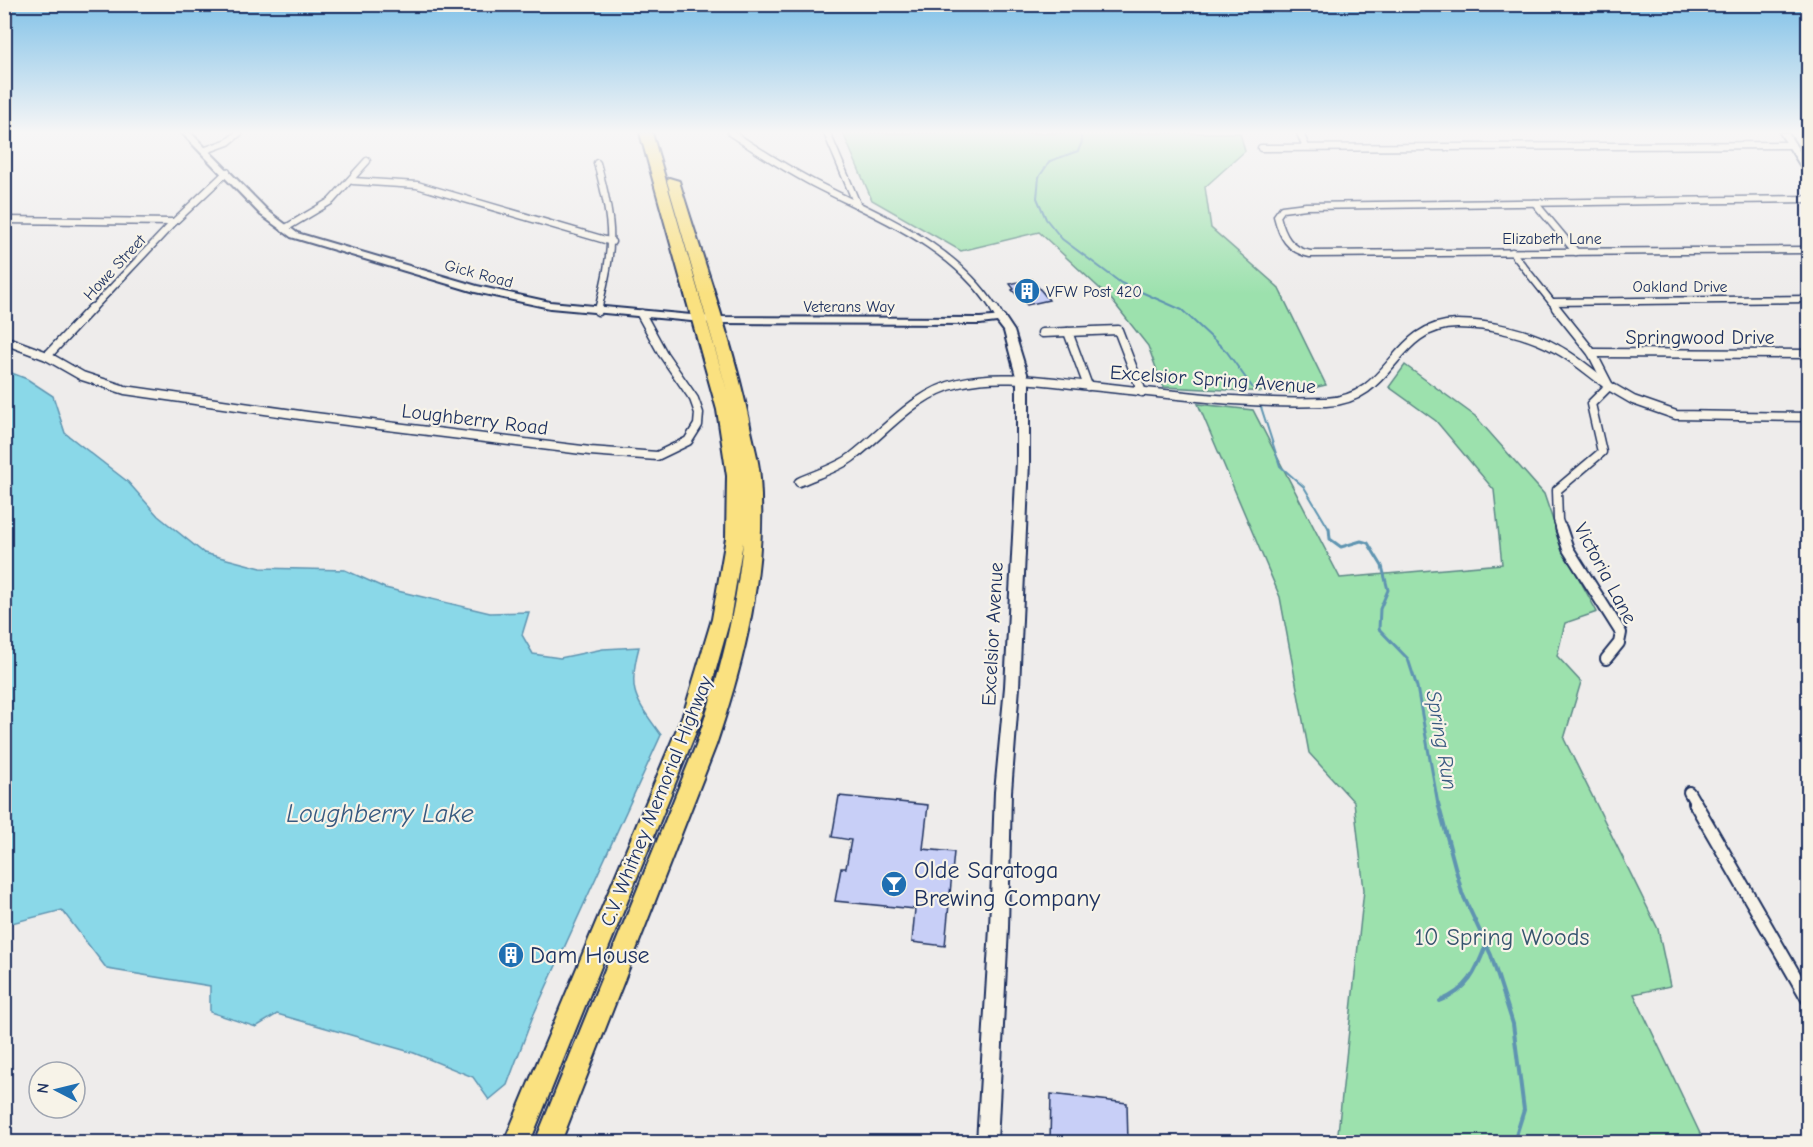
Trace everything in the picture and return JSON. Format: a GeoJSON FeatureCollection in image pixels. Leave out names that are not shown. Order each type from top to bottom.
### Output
{"type":"FeatureCollection","features":[{"type":"Feature","properties":{"kind":"highway","name":"C.V. Whitney Memorial Highway"},"geometry":{"type":"LineString","coordinates":[[548,1143],[706,745],[728,680],[746,602],[752,540],[752,477],[741,413],[706,319],[663,187]]}},
{"type":"Feature","properties":{"kind":"highway","name":"C.V. Whitney Memorial Highway"},"geometry":{"type":"LineString","coordinates":[[517,1143],[573,1001],[679,752],[707,675],[721,619],[735,538],[735,476],[725,410],[706,319],[672,187]]}},
{"type":"Feature","properties":{"kind":"street","name":"Howe Street"},"geometry":{"type":"LineString","coordinates":[[47,356],[174,222],[212,187]]}},
{"type":"Feature","properties":{"kind":"street","name":"Gick Road"},"geometry":{"type":"LineString","coordinates":[[240,187],[265,213],[284,229],[313,243],[475,289],[530,302],[598,311],[706,319]]}},
{"type":"Feature","properties":{"kind":"street"},"geometry":{"type":"LineString","coordinates":[[284,229],[315,214],[347,187]]}},
{"type":"Feature","properties":{"kind":"street"},"geometry":{"type":"LineString","coordinates":[[422,187],[612,242]]}},
{"type":"Feature","properties":{"kind":"street"},"geometry":{"type":"LineString","coordinates":[[598,311],[611,256],[612,242],[603,187]]}},
{"type":"Feature","properties":{"kind":"street","name":"Excelsior Avenue"},"geometry":{"type":"LineString","coordinates":[[823,187],[919,237],[944,255],[981,290],[1008,331],[1023,380],[1023,462],[1012,687],[1003,792],[999,940],[987,1143]]}},
{"type":"Feature","properties":{"kind":"street"},"geometry":{"type":"LineString","coordinates":[[850,187],[857,204]]}},
{"type":"Feature","properties":{"kind":"street"},"geometry":{"type":"LineString","coordinates":[[1535,203],[1809,199]]}},
{"type":"Feature","properties":{"kind":"street"},"geometry":{"type":"LineString","coordinates":[[1535,203],[1576,252]]}},
{"type":"Feature","properties":{"kind":"street","name":"Elizabeth Lane"},"geometry":{"type":"LineString","coordinates":[[1535,203],[1290,207],[1279,212],[1277,220],[1289,246],[1295,251],[1310,254],[1809,250]]}},
{"type":"Feature","properties":{"kind":"street"},"geometry":{"type":"LineString","coordinates":[[4,220],[174,222]]}},
{"type":"Feature","properties":{"kind":"street"},"geometry":{"type":"LineString","coordinates":[[1512,252],[1592,353],[1609,386]]}},
{"type":"Feature","properties":{"kind":"street","name":"Oakland Drive"},"geometry":{"type":"LineString","coordinates":[[1552,302],[1809,299]]}},
{"type":"Feature","properties":{"kind":"street","name":"Loughberry Road"},"geometry":{"type":"LineString","coordinates":[[47,356],[71,371],[111,386],[156,396],[590,451],[657,456],[688,441],[699,425],[699,413],[694,399],[663,354],[641,314]]}},
{"type":"Feature","properties":{"kind":"street","name":"Veterans Way"},"geometry":{"type":"LineString","coordinates":[[706,319],[980,321],[1000,318]]}},
{"type":"Feature","properties":{"kind":"street","name":"Excelsior Spring Avenue"},"geometry":{"type":"LineString","coordinates":[[799,482],[850,459],[914,404],[932,392],[960,383],[1007,378],[1197,398],[1297,404],[1345,399],[1367,390],[1378,381],[1402,348],[1422,333],[1455,324],[1496,328],[1534,339],[1558,349],[1609,386],[1633,400],[1676,415],[1809,417]]}},
{"type":"Feature","properties":{"kind":"street"},"geometry":{"type":"LineString","coordinates":[[1042,333],[1118,330],[1142,392]]}},
{"type":"Feature","properties":{"kind":"street"},"geometry":{"type":"LineString","coordinates":[[1068,332],[1088,386]]}},
{"type":"Feature","properties":{"kind":"street"},"geometry":{"type":"LineString","coordinates":[[4,340],[47,356]]}},
{"type":"Feature","properties":{"kind":"street","name":"Springwood Drive"},"geometry":{"type":"LineString","coordinates":[[1592,353],[1809,354]]}},
{"type":"Feature","properties":{"kind":"street","name":"Victoria Lane"},"geometry":{"type":"LineString","coordinates":[[1606,659],[1619,643],[1621,633],[1568,549],[1558,520],[1557,490],[1569,477],[1592,463],[1602,452],[1591,404],[1609,386]]}},
{"type":"Feature","properties":{"kind":"street"},"geometry":{"type":"LineString","coordinates":[[1689,792],[1809,999]]}},
{"type":"Feature","properties":{"kind":"green space"},"geometry":{"type":"Polygon","coordinates":[[[866,187],[1206,187],[1211,228],[1278,287],[1326,385],[1291,393],[1163,387],[1148,346],[1111,299],[1039,232],[961,251],[872,200],[866,187]]]}},
{"type":"Feature","properties":{"kind":"green space","name":"10 Spring Woods"},"geometry":{"type":"Polygon","coordinates":[[[1405,365],[1475,416],[1544,494],[1562,547],[1597,612],[1565,623],[1557,656],[1581,682],[1564,739],[1658,929],[1670,986],[1634,994],[1704,1142],[1337,1142],[1364,890],[1354,802],[1309,753],[1280,597],[1198,404],[1253,410],[1340,578],[1502,564],[1494,490],[1436,421],[1389,387],[1405,365]]]}},
{"type":"Feature","properties":{"kind":"water","name":"Loughberry Lake"},"geometry":{"type":"Polygon","coordinates":[[[4,370],[27,379],[53,396],[65,433],[128,482],[158,516],[204,553],[261,568],[345,570],[385,588],[490,613],[529,612],[522,635],[533,654],[560,658],[603,649],[639,647],[634,675],[636,694],[639,703],[661,735],[533,1016],[507,1085],[489,1100],[473,1077],[414,1053],[277,1014],[256,1027],[210,1012],[210,986],[107,969],[62,910],[12,923],[5,915],[4,370]]]}},
{"type":"Feature","properties":{"kind":"building","name":"VFW Post 420"},"geometry":{"type":"Polygon","coordinates":[[[1032,279],[1049,300],[1027,305],[1012,290],[1014,289],[1010,284],[1032,279]]]}},
{"type":"Feature","properties":{"kind":"building","name":"Olde Saratoga Brewing Company"},"geometry":{"type":"Polygon","coordinates":[[[839,796],[928,805],[923,849],[954,852],[945,946],[912,942],[915,909],[835,901],[841,868],[846,868],[851,840],[832,837],[839,796]]]}},
{"type":"Feature","properties":{"kind":"building"},"geometry":{"type":"Polygon","coordinates":[[[1051,1094],[1127,1103],[1128,1143],[1050,1143],[1051,1094]]]}},
{"type":"Feature","properties":{"kind":"waterway","name":"Spring Run"},"geometry":{"type":"LineString","coordinates":[[1038,187],[1037,198],[1046,219],[1062,239],[1121,283],[1182,310],[1227,352],[1255,391]]}},
{"type":"Feature","properties":{"kind":"waterway","name":"Spring Run"},"geometry":{"type":"LineString","coordinates":[[1261,407],[1280,466],[1304,487],[1329,529]]}},
{"type":"Feature","properties":{"kind":"waterway","name":"Spring Run"},"geometry":{"type":"LineString","coordinates":[[1329,528],[1330,539],[1341,547],[1361,541],[1368,543],[1382,566],[1388,590],[1380,609],[1379,629],[1408,659],[1417,687],[1438,804]]}},
{"type":"Feature","properties":{"kind":"waterway","name":"Spring Run"},"geometry":{"type":"LineString","coordinates":[[1438,803],[1462,893],[1491,955],[1513,1024],[1524,1110],[1514,1142]]}},
{"type":"Feature","properties":{"kind":"waterway"},"geometry":{"type":"LineString","coordinates":[[1440,1001],[1450,997],[1470,979],[1486,945]]}},
{"type":"Feature","properties":{"kind":"place","name":"VFW Post 420"},"geometry":{"type":"Point","coordinates":[1027,291]}},
{"type":"Feature","properties":{"kind":"place","name":"Olde Saratoga Brewing Company"},"geometry":{"type":"Point","coordinates":[894,884]}},
{"type":"Feature","properties":{"kind":"place","name":"Dam House"},"geometry":{"type":"Point","coordinates":[511,955]}}]}
